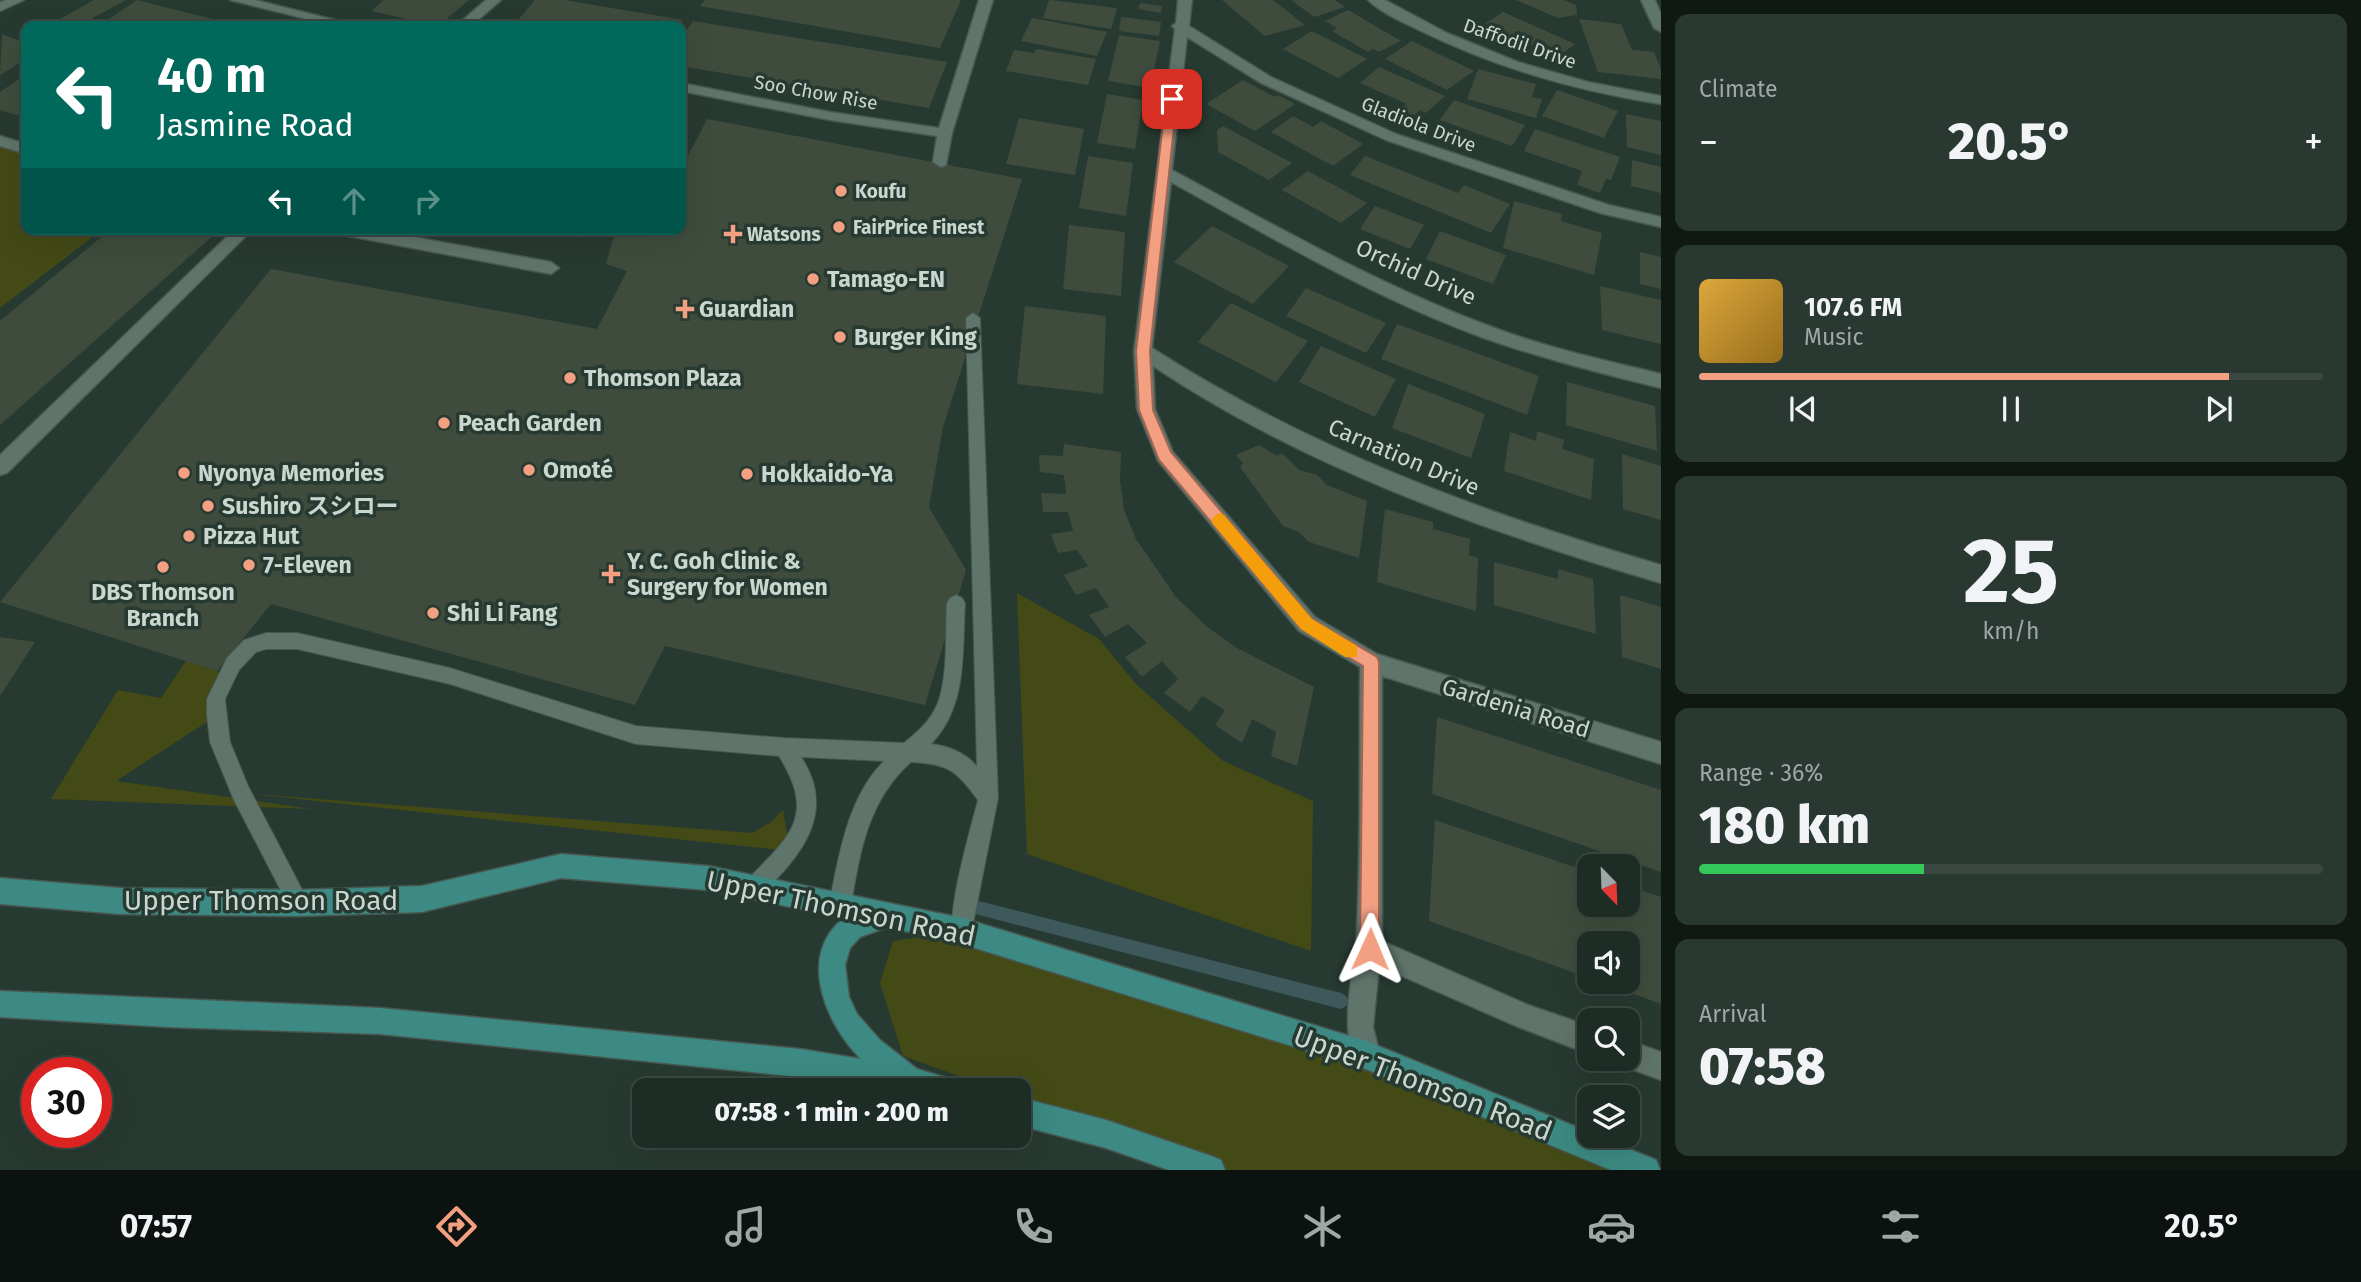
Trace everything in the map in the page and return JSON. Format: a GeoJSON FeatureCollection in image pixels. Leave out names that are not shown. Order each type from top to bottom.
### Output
{"type":"FeatureCollection","features":[{"type":"Feature","properties":{"kind":"main road","name":"Upper Thomson Road"},"geometry":{"type":"LineString","coordinates":[[0,891],[120,901],[299,903],[422,899],[561,866],[708,878],[962,932],[1366,1055],[1646,1170]]}},
{"type":"Feature","properties":{"kind":"main road"},"geometry":{"type":"LineString","coordinates":[[894,916],[870,918],[851,925],[838,941],[832,959],[833,987],[842,1013],[863,1042],[906,1078]]}},
{"type":"Feature","properties":{"kind":"main road"},"geometry":{"type":"LineString","coordinates":[[0,1004],[169,1014],[380,1021],[800,1063],[888,1078]]}},
{"type":"Feature","properties":{"kind":"main road"},"geometry":{"type":"LineString","coordinates":[[1031,1114],[1106,1134],[1211,1170]]}},
{"type":"Feature","properties":{"kind":"street"},"geometry":{"type":"LineString","coordinates":[[0,7],[16,0]]}},
{"type":"Feature","properties":{"kind":"street"},"geometry":{"type":"LineString","coordinates":[[237,0],[330,21]]}},
{"type":"Feature","properties":{"kind":"street"},"geometry":{"type":"LineString","coordinates":[[469,21],[494,0]]}},
{"type":"Feature","properties":{"kind":"street"},"geometry":{"type":"LineString","coordinates":[[941,162],[945,132],[986,0]]}},
{"type":"Feature","properties":{"kind":"street","name":"Gardenia Road"},"geometry":{"type":"LineString","coordinates":[[1185,0],[1179,26],[1165,172],[1143,351],[1146,410],[1165,456],[1307,624],[1371,662],[1661,753]]}},
{"type":"Feature","properties":{"kind":"street","name":"Daffodil Drive"},"geometry":{"type":"LineString","coordinates":[[1375,0],[1447,38],[1489,56],[1586,85],[1661,100]]}},
{"type":"Feature","properties":{"kind":"street"},"geometry":{"type":"LineString","coordinates":[[1648,0],[1661,28]]}},
{"type":"Feature","properties":{"kind":"street","name":"Gladiola Drive"},"geometry":{"type":"LineString","coordinates":[[1179,26],[1266,80],[1391,137],[1606,209],[1661,222]]}},
{"type":"Feature","properties":{"kind":"street","name":"Soo Chow Rise"},"geometry":{"type":"LineString","coordinates":[[686,89],[830,116],[945,132]]}},
{"type":"Feature","properties":{"kind":"street"},"geometry":{"type":"LineString","coordinates":[[0,141],[21,147]]}},
{"type":"Feature","properties":{"kind":"street","name":"Orchid Drive"},"geometry":{"type":"LineString","coordinates":[[1165,172],[1283,237],[1434,310],[1532,348],[1661,381]]}},
{"type":"Feature","properties":{"kind":"street"},"geometry":{"type":"LineString","coordinates":[[0,467],[239,235]]}},
{"type":"Feature","properties":{"kind":"street"},"geometry":{"type":"LineString","coordinates":[[371,235],[551,268]]}},
{"type":"Feature","properties":{"kind":"street","name":"Carnation Drive"},"geometry":{"type":"LineString","coordinates":[[1143,351],[1228,404],[1303,442],[1481,516],[1661,574]]}},
{"type":"Feature","properties":{"kind":"street"},"geometry":{"type":"LineString","coordinates":[[1366,1055],[1360,1027],[1370,949],[1371,662]]}},
{"type":"Feature","properties":{"kind":"street"},"geometry":{"type":"LineString","coordinates":[[1370,949],[1525,1017],[1577,1036]]}},
{"type":"Feature","properties":{"kind":"street"},"geometry":{"type":"LineString","coordinates":[[1640,1058],[1661,1066]]}},
{"type":"Feature","properties":{"kind":"lane"},"geometry":{"type":"LineString","coordinates":[[962,932],[967,892],[988,798],[973,318]]}},
{"type":"Feature","properties":{"kind":"lane"},"geometry":{"type":"LineString","coordinates":[[840,905],[862,817],[878,783],[902,753],[931,732],[947,704],[956,603]]}},
{"type":"Feature","properties":{"kind":"lane"},"geometry":{"type":"LineString","coordinates":[[299,903],[241,793],[220,742],[216,716],[216,699],[223,680],[250,646],[266,641],[297,641],[450,676],[636,734],[784,747],[902,753],[922,751],[955,760],[976,780],[988,798]]}},
{"type":"Feature","properties":{"kind":"lane"},"geometry":{"type":"LineString","coordinates":[[755,886],[790,851],[809,814],[808,791],[799,768],[784,747]]}},
{"type":"Feature","properties":{"kind":"green space"},"geometry":{"type":"Polygon","coordinates":[[[0,145],[21,151],[21,235],[95,235],[0,308],[0,145]]]}},
{"type":"Feature","properties":{"kind":"green space"},"geometry":{"type":"Polygon","coordinates":[[[1017,593],[1099,639],[1136,684],[1223,761],[1313,801],[1311,951],[1027,854],[1017,593]]]}},
{"type":"Feature","properties":{"kind":"green space"},"geometry":{"type":"Polygon","coordinates":[[[186,661],[217,671],[223,680],[216,716],[116,781],[311,809],[51,799],[118,690],[161,698],[186,661]]]}},
{"type":"Feature","properties":{"kind":"green space"},"geometry":{"type":"Polygon","coordinates":[[[241,793],[752,833],[771,822],[783,810],[790,851],[241,793]]]}},
{"type":"Feature","properties":{"kind":"green space"},"geometry":{"type":"Polygon","coordinates":[[[962,931],[1366,1055],[1577,1140],[1577,1148],[1596,1148],[1651,1170],[1219,1170],[1031,1102],[1031,1078],[964,1078],[903,1056],[880,983],[893,941],[962,931]]]}},
{"type":"Feature","properties":{"kind":"building"},"geometry":{"type":"Polygon","coordinates":[[[94,0],[126,0],[87,21],[56,21],[94,0]]]}},
{"type":"Feature","properties":{"kind":"building"},"geometry":{"type":"Polygon","coordinates":[[[137,0],[220,21],[106,21],[137,0]]]}},
{"type":"Feature","properties":{"kind":"building"},"geometry":{"type":"Polygon","coordinates":[[[384,0],[469,0],[444,21],[416,21],[371,11],[384,0]]]}},
{"type":"Feature","properties":{"kind":"building"},"geometry":{"type":"Polygon","coordinates":[[[535,0],[564,0],[683,20],[682,21],[517,21],[535,0]]]}},
{"type":"Feature","properties":{"kind":"building"},"geometry":{"type":"Polygon","coordinates":[[[705,0],[961,0],[940,48],[700,6],[705,0]]]}},
{"type":"Feature","properties":{"kind":"building"},"geometry":{"type":"Polygon","coordinates":[[[1049,0],[1117,8],[1111,29],[1043,18],[1049,0]]]}},
{"type":"Feature","properties":{"kind":"building"},"geometry":{"type":"Polygon","coordinates":[[[1222,0],[1273,0],[1305,25],[1265,36],[1222,0]]]}},
{"type":"Feature","properties":{"kind":"building"},"geometry":{"type":"Polygon","coordinates":[[[1291,0],[1335,0],[1345,7],[1314,17],[1291,0]]]}},
{"type":"Feature","properties":{"kind":"building"},"geometry":{"type":"Polygon","coordinates":[[[1516,0],[1563,0],[1576,5],[1577,15],[1558,18],[1516,0]]]}},
{"type":"Feature","properties":{"kind":"building"},"geometry":{"type":"Polygon","coordinates":[[[1140,3],[1162,6],[1161,13],[1138,9],[1140,3]]]}},
{"type":"Feature","properties":{"kind":"building"},"geometry":{"type":"Polygon","coordinates":[[[1348,10],[1401,41],[1379,52],[1373,49],[1368,52],[1332,31],[1337,28],[1325,21],[1348,10]]]}},
{"type":"Feature","properties":{"kind":"building"},"geometry":{"type":"Polygon","coordinates":[[[1503,12],[1575,44],[1558,57],[1485,24],[1503,12]]]}},
{"type":"Feature","properties":{"kind":"building"},"geometry":{"type":"Polygon","coordinates":[[[1121,17],[1161,22],[1159,36],[1119,31],[1121,17]]]}},
{"type":"Feature","properties":{"kind":"building"},"geometry":{"type":"Polygon","coordinates":[[[1032,18],[1107,32],[1097,56],[1021,41],[1032,18]]]}},
{"type":"Feature","properties":{"kind":"building"},"geometry":{"type":"Polygon","coordinates":[[[1579,19],[1621,24],[1632,50],[1654,52],[1661,69],[1661,79],[1598,72],[1579,19]]]}},
{"type":"Feature","properties":{"kind":"building"},"geometry":{"type":"Polygon","coordinates":[[[693,21],[947,62],[929,108],[686,67],[686,32],[693,21]]]}},
{"type":"Feature","properties":{"kind":"building"},"geometry":{"type":"Polygon","coordinates":[[[1312,31],[1367,59],[1338,78],[1283,49],[1312,31]]]}},
{"type":"Feature","properties":{"kind":"building"},"geometry":{"type":"Polygon","coordinates":[[[2,34],[21,41],[21,62],[0,75],[2,34]]]}},
{"type":"Feature","properties":{"kind":"building"},"geometry":{"type":"Polygon","coordinates":[[[1119,35],[1160,41],[1150,88],[1108,81],[1119,35]]]}},
{"type":"Feature","properties":{"kind":"building"},"geometry":{"type":"Polygon","coordinates":[[[1412,41],[1474,71],[1447,90],[1385,59],[1412,41]]]}},
{"type":"Feature","properties":{"kind":"building"},"geometry":{"type":"Polygon","coordinates":[[[1036,49],[1096,59],[1088,85],[1006,71],[1014,50],[1034,53],[1036,49]]]}},
{"type":"Feature","properties":{"kind":"building"},"geometry":{"type":"Polygon","coordinates":[[[1379,67],[1445,96],[1426,113],[1420,110],[1412,117],[1399,110],[1407,104],[1360,83],[1379,67]]]}},
{"type":"Feature","properties":{"kind":"building"},"geometry":{"type":"Polygon","coordinates":[[[1478,69],[1536,84],[1532,97],[1542,99],[1536,118],[1467,99],[1478,69]]]}},
{"type":"Feature","properties":{"kind":"building"},"geometry":{"type":"Polygon","coordinates":[[[21,77],[21,116],[0,110],[0,92],[21,77]]]}},
{"type":"Feature","properties":{"kind":"building"},"geometry":{"type":"Polygon","coordinates":[[[1243,80],[1295,104],[1255,131],[1206,104],[1243,80]]]}},
{"type":"Feature","properties":{"kind":"building"},"geometry":{"type":"Polygon","coordinates":[[[1557,90],[1618,111],[1604,138],[1542,116],[1557,90]]]}},
{"type":"Feature","properties":{"kind":"building"},"geometry":{"type":"Polygon","coordinates":[[[1107,94],[1143,100],[1135,149],[1097,143],[1107,94]]]}},
{"type":"Feature","properties":{"kind":"building"},"geometry":{"type":"Polygon","coordinates":[[[1454,100],[1525,125],[1512,146],[1440,120],[1454,100]]]}},
{"type":"Feature","properties":{"kind":"building"},"geometry":{"type":"Polygon","coordinates":[[[1626,114],[1661,121],[1661,155],[1627,147],[1626,114]]]}},
{"type":"Feature","properties":{"kind":"building"},"geometry":{"type":"Polygon","coordinates":[[[1293,116],[1313,127],[1321,121],[1363,144],[1333,166],[1271,132],[1293,116]]]}},
{"type":"Feature","properties":{"kind":"building"},"geometry":{"type":"Polygon","coordinates":[[[1019,118],[1084,129],[1075,175],[1006,164],[1019,118]]]}},
{"type":"Feature","properties":{"kind":"building","name":"Thomson Plaza"},"geometry":{"type":"Polygon","coordinates":[[[707,119],[1022,179],[943,427],[929,507],[966,570],[925,705],[665,646],[635,705],[271,604],[217,671],[0,602],[271,269],[597,329],[627,271],[606,264],[614,235],[686,235],[686,160],[707,119]]]}},
{"type":"Feature","properties":{"kind":"building"},"geometry":{"type":"Polygon","coordinates":[[[1223,126],[1292,163],[1269,180],[1218,152],[1217,130],[1223,126]]]}},
{"type":"Feature","properties":{"kind":"building"},"geometry":{"type":"Polygon","coordinates":[[[1535,129],[1620,157],[1611,180],[1606,179],[1600,193],[1577,185],[1582,171],[1524,151],[1535,129]]]}},
{"type":"Feature","properties":{"kind":"building"},"geometry":{"type":"Polygon","coordinates":[[[1088,156],[1133,163],[1126,216],[1079,208],[1088,156]]]}},
{"type":"Feature","properties":{"kind":"building"},"geometry":{"type":"Polygon","coordinates":[[[1365,156],[1458,193],[1464,185],[1510,204],[1491,233],[1350,175],[1365,156]]]}},
{"type":"Feature","properties":{"kind":"building"},"geometry":{"type":"Polygon","coordinates":[[[1632,160],[1661,167],[1661,193],[1631,186],[1632,160]]]}},
{"type":"Feature","properties":{"kind":"building"},"geometry":{"type":"Polygon","coordinates":[[[1308,171],[1367,203],[1341,223],[1282,190],[1308,171]]]}},
{"type":"Feature","properties":{"kind":"building"},"geometry":{"type":"Polygon","coordinates":[[[1514,201],[1562,214],[1561,221],[1602,233],[1594,275],[1503,248],[1514,201]]]}},
{"type":"Feature","properties":{"kind":"building"},"geometry":{"type":"Polygon","coordinates":[[[1375,206],[1424,225],[1410,249],[1360,229],[1375,206]]]}},
{"type":"Feature","properties":{"kind":"building"},"geometry":{"type":"Polygon","coordinates":[[[1069,225],[1125,232],[1121,296],[1063,289],[1069,225]]]}},
{"type":"Feature","properties":{"kind":"building"},"geometry":{"type":"Polygon","coordinates":[[[1212,226],[1289,266],[1253,304],[1174,262],[1212,226]]]}},
{"type":"Feature","properties":{"kind":"building"},"geometry":{"type":"Polygon","coordinates":[[[1440,231],[1506,255],[1493,284],[1426,259],[1440,231]]]}},
{"type":"Feature","properties":{"kind":"building"},"geometry":{"type":"Polygon","coordinates":[[[104,235],[214,235],[0,425],[0,321],[104,235]]]}},
{"type":"Feature","properties":{"kind":"building"},"geometry":{"type":"Polygon","coordinates":[[[1640,252],[1661,257],[1661,289],[1640,284],[1640,252]]]}},
{"type":"Feature","properties":{"kind":"building"},"geometry":{"type":"Polygon","coordinates":[[[1600,286],[1661,300],[1661,344],[1602,330],[1600,286]]]}},
{"type":"Feature","properties":{"kind":"building"},"geometry":{"type":"Polygon","coordinates":[[[1306,288],[1386,323],[1366,353],[1286,316],[1306,288]]]}},
{"type":"Feature","properties":{"kind":"building"},"geometry":{"type":"Polygon","coordinates":[[[1231,303],[1308,341],[1276,382],[1198,342],[1231,303]]]}},
{"type":"Feature","properties":{"kind":"building"},"geometry":{"type":"Polygon","coordinates":[[[1025,306],[1106,316],[1103,394],[1017,384],[1025,306]]]}},
{"type":"Feature","properties":{"kind":"building"},"geometry":{"type":"Polygon","coordinates":[[[1397,324],[1539,376],[1527,415],[1381,359],[1397,324]]]}},
{"type":"Feature","properties":{"kind":"building"},"geometry":{"type":"Polygon","coordinates":[[[1321,346],[1396,379],[1375,417],[1299,382],[1321,346]]]}},
{"type":"Feature","properties":{"kind":"building"},"geometry":{"type":"Polygon","coordinates":[[[1567,382],[1655,406],[1657,451],[1566,425],[1567,382]]]}},
{"type":"Feature","properties":{"kind":"building"},"geometry":{"type":"Polygon","coordinates":[[[1408,384],[1485,414],[1471,458],[1392,428],[1408,384]]]}},
{"type":"Feature","properties":{"kind":"building"},"geometry":{"type":"Polygon","coordinates":[[[1537,431],[1564,440],[1562,449],[1594,459],[1591,500],[1504,471],[1510,432],[1536,441],[1537,431]]]}},
{"type":"Feature","properties":{"kind":"building"},"geometry":{"type":"Polygon","coordinates":[[[1064,444],[1121,452],[1120,480],[1124,510],[1136,539],[1176,597],[1206,626],[1237,648],[1314,687],[1297,766],[1271,756],[1276,732],[1252,719],[1242,743],[1215,725],[1225,710],[1202,696],[1190,712],[1164,693],[1178,679],[1162,661],[1142,677],[1125,657],[1147,643],[1128,624],[1105,637],[1089,615],[1109,607],[1096,588],[1076,595],[1064,575],[1088,566],[1077,550],[1058,553],[1051,534],[1073,531],[1068,512],[1043,512],[1041,493],[1066,494],[1064,475],[1040,472],[1039,455],[1063,456],[1064,444]]]}},
{"type":"Feature","properties":{"kind":"building"},"geometry":{"type":"Polygon","coordinates":[[[1259,445],[1277,456],[1282,453],[1299,470],[1317,475],[1327,485],[1367,501],[1359,558],[1309,542],[1299,532],[1283,526],[1240,467],[1243,463],[1236,455],[1259,445]]]}},
{"type":"Feature","properties":{"kind":"building"},"geometry":{"type":"Polygon","coordinates":[[[1622,454],[1661,466],[1661,520],[1623,509],[1622,454]]]}},
{"type":"Feature","properties":{"kind":"building"},"geometry":{"type":"Polygon","coordinates":[[[1385,509],[1433,522],[1433,529],[1470,539],[1469,555],[1478,558],[1476,611],[1377,582],[1385,509]]]}},
{"type":"Feature","properties":{"kind":"building"},"geometry":{"type":"Polygon","coordinates":[[[1494,562],[1558,579],[1558,569],[1593,579],[1596,634],[1494,605],[1494,562]]]}},
{"type":"Feature","properties":{"kind":"building"},"geometry":{"type":"Polygon","coordinates":[[[1620,595],[1661,607],[1661,669],[1622,657],[1620,595]]]}},
{"type":"Feature","properties":{"kind":"building"},"geometry":{"type":"Polygon","coordinates":[[[0,637],[35,642],[0,696],[0,637]]]}},
{"type":"Feature","properties":{"kind":"building"},"geometry":{"type":"Polygon","coordinates":[[[1437,717],[1661,790],[1661,872],[1640,865],[1640,854],[1608,854],[1432,794],[1437,717]]]}},
{"type":"Feature","properties":{"kind":"building"},"geometry":{"type":"Polygon","coordinates":[[[1435,820],[1577,868],[1577,917],[1640,917],[1640,890],[1661,897],[1661,1004],[1634,994],[1640,994],[1640,931],[1577,931],[1577,974],[1429,921],[1435,820]]]}},
{"type":"Feature","properties":{"kind":"waterway"},"geometry":{"type":"LineString","coordinates":[[979,908],[1341,1001]]}},
{"type":"Feature","properties":{"kind":"slow traffic"},"geometry":{"type":"LineString","coordinates":[[1218,520],[1307,624],[1351,651]]}},
{"type":"Feature","properties":{"kind":"place","name":"Koufu"},"geometry":{"type":"Point","coordinates":[841,191]}},
{"type":"Feature","properties":{"kind":"place","name":"FairPrice Finest"},"geometry":{"type":"Point","coordinates":[839,227]}},
{"type":"Feature","properties":{"kind":"place","name":"Watsons"},"geometry":{"type":"Point","coordinates":[733,234]}},
{"type":"Feature","properties":{"kind":"place","name":"Tamago-EN"},"geometry":{"type":"Point","coordinates":[813,279]}},
{"type":"Feature","properties":{"kind":"place","name":"Guardian"},"geometry":{"type":"Point","coordinates":[685,309]}},
{"type":"Feature","properties":{"kind":"place","name":"Burger King"},"geometry":{"type":"Point","coordinates":[840,337]}},
{"type":"Feature","properties":{"kind":"place","name":"Thomson Plaza"},"geometry":{"type":"Point","coordinates":[570,378]}},
{"type":"Feature","properties":{"kind":"place","name":"Peach Garden"},"geometry":{"type":"Point","coordinates":[444,423]}},
{"type":"Feature","properties":{"kind":"place","name":"Omoté"},"geometry":{"type":"Point","coordinates":[529,470]}},
{"type":"Feature","properties":{"kind":"place","name":"Nyonya Memories"},"geometry":{"type":"Point","coordinates":[184,473]}},
{"type":"Feature","properties":{"kind":"place","name":"Hokkaido-Ya"},"geometry":{"type":"Point","coordinates":[747,474]}},
{"type":"Feature","properties":{"kind":"place","name":"Sushiro スシロー"},"geometry":{"type":"Point","coordinates":[208,506]}},
{"type":"Feature","properties":{"kind":"place","name":"Pizza Hut"},"geometry":{"type":"Point","coordinates":[189,536]}},
{"type":"Feature","properties":{"kind":"place","name":"7-Eleven"},"geometry":{"type":"Point","coordinates":[249,565]}},
{"type":"Feature","properties":{"kind":"place","name":"DBS Thomson Branch"},"geometry":{"type":"Point","coordinates":[163,567]}},
{"type":"Feature","properties":{"kind":"place","name":"Y. C. Goh Clinic & Surgery for Women"},"geometry":{"type":"Point","coordinates":[611,574]}},
{"type":"Feature","properties":{"kind":"place","name":"Shi Li Fang"},"geometry":{"type":"Point","coordinates":[433,613]}},
{"type":"Feature","properties":{"kind":"route"},"geometry":{"type":"LineString","coordinates":[[1172,99],[1143,351],[1146,410],[1153,433],[1165,456],[1307,624],[1371,662],[1370,949]]}}]}
